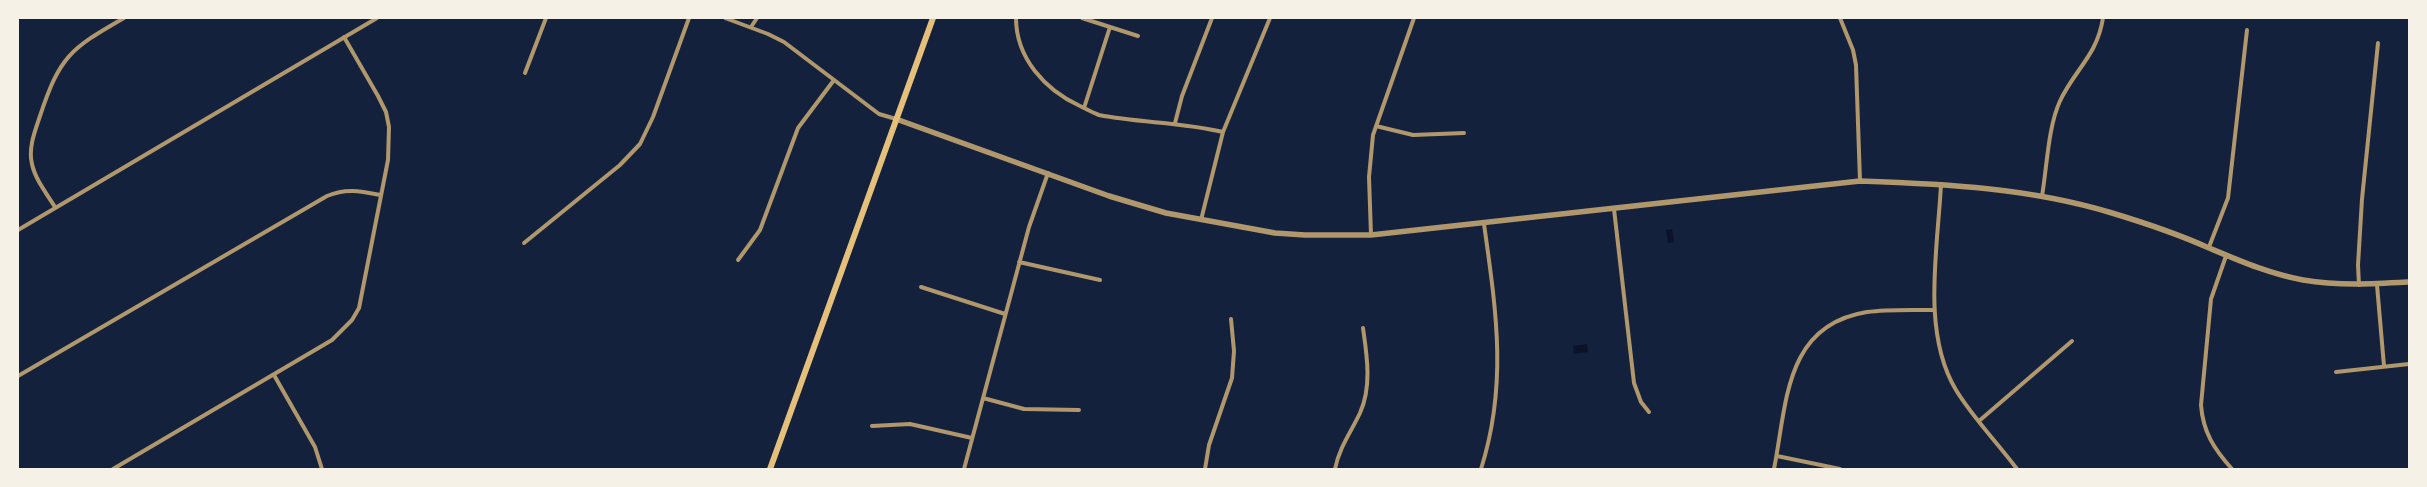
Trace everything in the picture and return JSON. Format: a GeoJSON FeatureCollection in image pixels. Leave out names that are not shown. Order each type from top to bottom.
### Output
{"type":"FeatureCollection","features":[{"type":"Feature","properties":{"kind":"main road"},"geometry":{"type":"LineString","coordinates":[[770,469],[933,18]]}},
{"type":"Feature","properties":{"kind":"street"},"geometry":{"type":"LineString","coordinates":[[55,207],[32,164],[31,152],[37,124],[51,82],[67,58],[84,41],[116,20],[124,18]]}},
{"type":"Feature","properties":{"kind":"street"},"geometry":{"type":"LineString","coordinates":[[18,230],[377,18]]}},
{"type":"Feature","properties":{"kind":"street"},"geometry":{"type":"LineString","coordinates":[[525,74],[546,18]]}},
{"type":"Feature","properties":{"kind":"street"},"geometry":{"type":"LineString","coordinates":[[524,243],[620,165],[640,144],[653,117],[689,18]]}},
{"type":"Feature","properties":{"kind":"street"},"geometry":{"type":"LineString","coordinates":[[724,18],[751,27],[784,42],[879,114],[1145,207],[1201,221],[1305,235],[1371,236],[1860,181],[1941,183],[2011,190],[2111,213],[2209,247],[2226,256],[2270,272],[2302,280],[2359,285],[2409,282]]}},
{"type":"Feature","properties":{"kind":"street"},"geometry":{"type":"LineString","coordinates":[[751,27],[757,18]]}},
{"type":"Feature","properties":{"kind":"street"},"geometry":{"type":"LineString","coordinates":[[1016,18],[1016,31],[1029,65],[1045,85],[1066,100],[1098,115],[1174,123],[1223,132]]}},
{"type":"Feature","properties":{"kind":"street"},"geometry":{"type":"LineString","coordinates":[[1082,18],[1138,36]]}},
{"type":"Feature","properties":{"kind":"street"},"geometry":{"type":"LineString","coordinates":[[1174,123],[1182,96],[1212,18]]}},
{"type":"Feature","properties":{"kind":"street"},"geometry":{"type":"LineString","coordinates":[[1201,221],[1223,132],[1270,18]]}},
{"type":"Feature","properties":{"kind":"street"},"geometry":{"type":"LineString","coordinates":[[1371,236],[1369,177],[1376,126],[1414,18]]}},
{"type":"Feature","properties":{"kind":"street"},"geometry":{"type":"LineString","coordinates":[[1840,18],[1853,50],[1856,65],[1860,181]]}},
{"type":"Feature","properties":{"kind":"street"},"geometry":{"type":"LineString","coordinates":[[2042,196],[2054,115],[2065,91],[2083,67],[2096,44],[2103,18]]}},
{"type":"Feature","properties":{"kind":"street"},"geometry":{"type":"LineString","coordinates":[[1084,108],[1110,27]]}},
{"type":"Feature","properties":{"kind":"street"},"geometry":{"type":"LineString","coordinates":[[2209,247],[2228,198],[2246,30]]}},
{"type":"Feature","properties":{"kind":"street"},"geometry":{"type":"LineString","coordinates":[[114,469],[332,340],[352,320],[364,294],[390,144],[386,112],[344,37]]}},
{"type":"Feature","properties":{"kind":"street"},"geometry":{"type":"LineString","coordinates":[[2359,285],[2358,265],[2362,199],[2378,43]]}},
{"type":"Feature","properties":{"kind":"street"},"geometry":{"type":"LineString","coordinates":[[738,260],[760,230],[798,128],[834,80]]}},
{"type":"Feature","properties":{"kind":"street"},"geometry":{"type":"LineString","coordinates":[[1376,126],[1413,135],[1464,133]]}},
{"type":"Feature","properties":{"kind":"street"},"geometry":{"type":"LineString","coordinates":[[964,469],[1019,262],[1037,200],[1048,173]]}},
{"type":"Feature","properties":{"kind":"street"},"geometry":{"type":"LineString","coordinates":[[1941,183],[1934,310],[1936,331],[1946,371],[1955,389],[2017,469]]}},
{"type":"Feature","properties":{"kind":"street"},"geometry":{"type":"LineString","coordinates":[[18,376],[327,196],[344,190],[354,190],[380,195]]}},
{"type":"Feature","properties":{"kind":"street"},"geometry":{"type":"LineString","coordinates":[[1614,209],[1634,383],[1641,402],[1649,412]]}},
{"type":"Feature","properties":{"kind":"street"},"geometry":{"type":"LineString","coordinates":[[1481,469],[1495,412],[1498,345],[1484,224]]}},
{"type":"Feature","properties":{"kind":"street"},"geometry":{"type":"LineString","coordinates":[[2226,256],[2211,299],[2201,405],[2202,418],[2211,444],[2232,469]]}},
{"type":"Feature","properties":{"kind":"street"},"geometry":{"type":"LineString","coordinates":[[1019,262],[1100,280]]}},
{"type":"Feature","properties":{"kind":"street"},"geometry":{"type":"LineString","coordinates":[[2377,285],[2384,366]]}},
{"type":"Feature","properties":{"kind":"street"},"geometry":{"type":"LineString","coordinates":[[921,287],[1005,314]]}},
{"type":"Feature","properties":{"kind":"street"},"geometry":{"type":"LineString","coordinates":[[1774,469],[1793,372],[1804,348],[1819,332],[1850,316],[1868,312],[1934,310]]}},
{"type":"Feature","properties":{"kind":"street"},"geometry":{"type":"LineString","coordinates":[[1205,469],[1209,445],[1232,378],[1234,351],[1231,319]]}},
{"type":"Feature","properties":{"kind":"street"},"geometry":{"type":"LineString","coordinates":[[1335,469],[1342,446],[1364,399],[1367,375],[1363,328]]}},
{"type":"Feature","properties":{"kind":"street"},"geometry":{"type":"LineString","coordinates":[[1979,421],[2072,341]]}},
{"type":"Feature","properties":{"kind":"street"},"geometry":{"type":"LineString","coordinates":[[2336,372],[2409,364]]}},
{"type":"Feature","properties":{"kind":"street"},"geometry":{"type":"LineString","coordinates":[[274,375],[315,447],[322,469]]}},
{"type":"Feature","properties":{"kind":"street"},"geometry":{"type":"LineString","coordinates":[[983,398],[1024,409],[1079,410]]}},
{"type":"Feature","properties":{"kind":"street"},"geometry":{"type":"LineString","coordinates":[[872,426],[910,424],[972,438]]}},
{"type":"Feature","properties":{"kind":"street"},"geometry":{"type":"LineString","coordinates":[[1777,456],[1840,469]]}},
{"type":"Feature","properties":{"kind":"water"},"geometry":{"type":"Polygon","coordinates":[[[1672,229],[1674,242],[1668,243],[1666,230],[1672,229]]]}},
{"type":"Feature","properties":{"kind":"water"},"geometry":{"type":"Polygon","coordinates":[[[1587,344],[1588,352],[1574,354],[1573,346],[1587,344]]]}}]}
